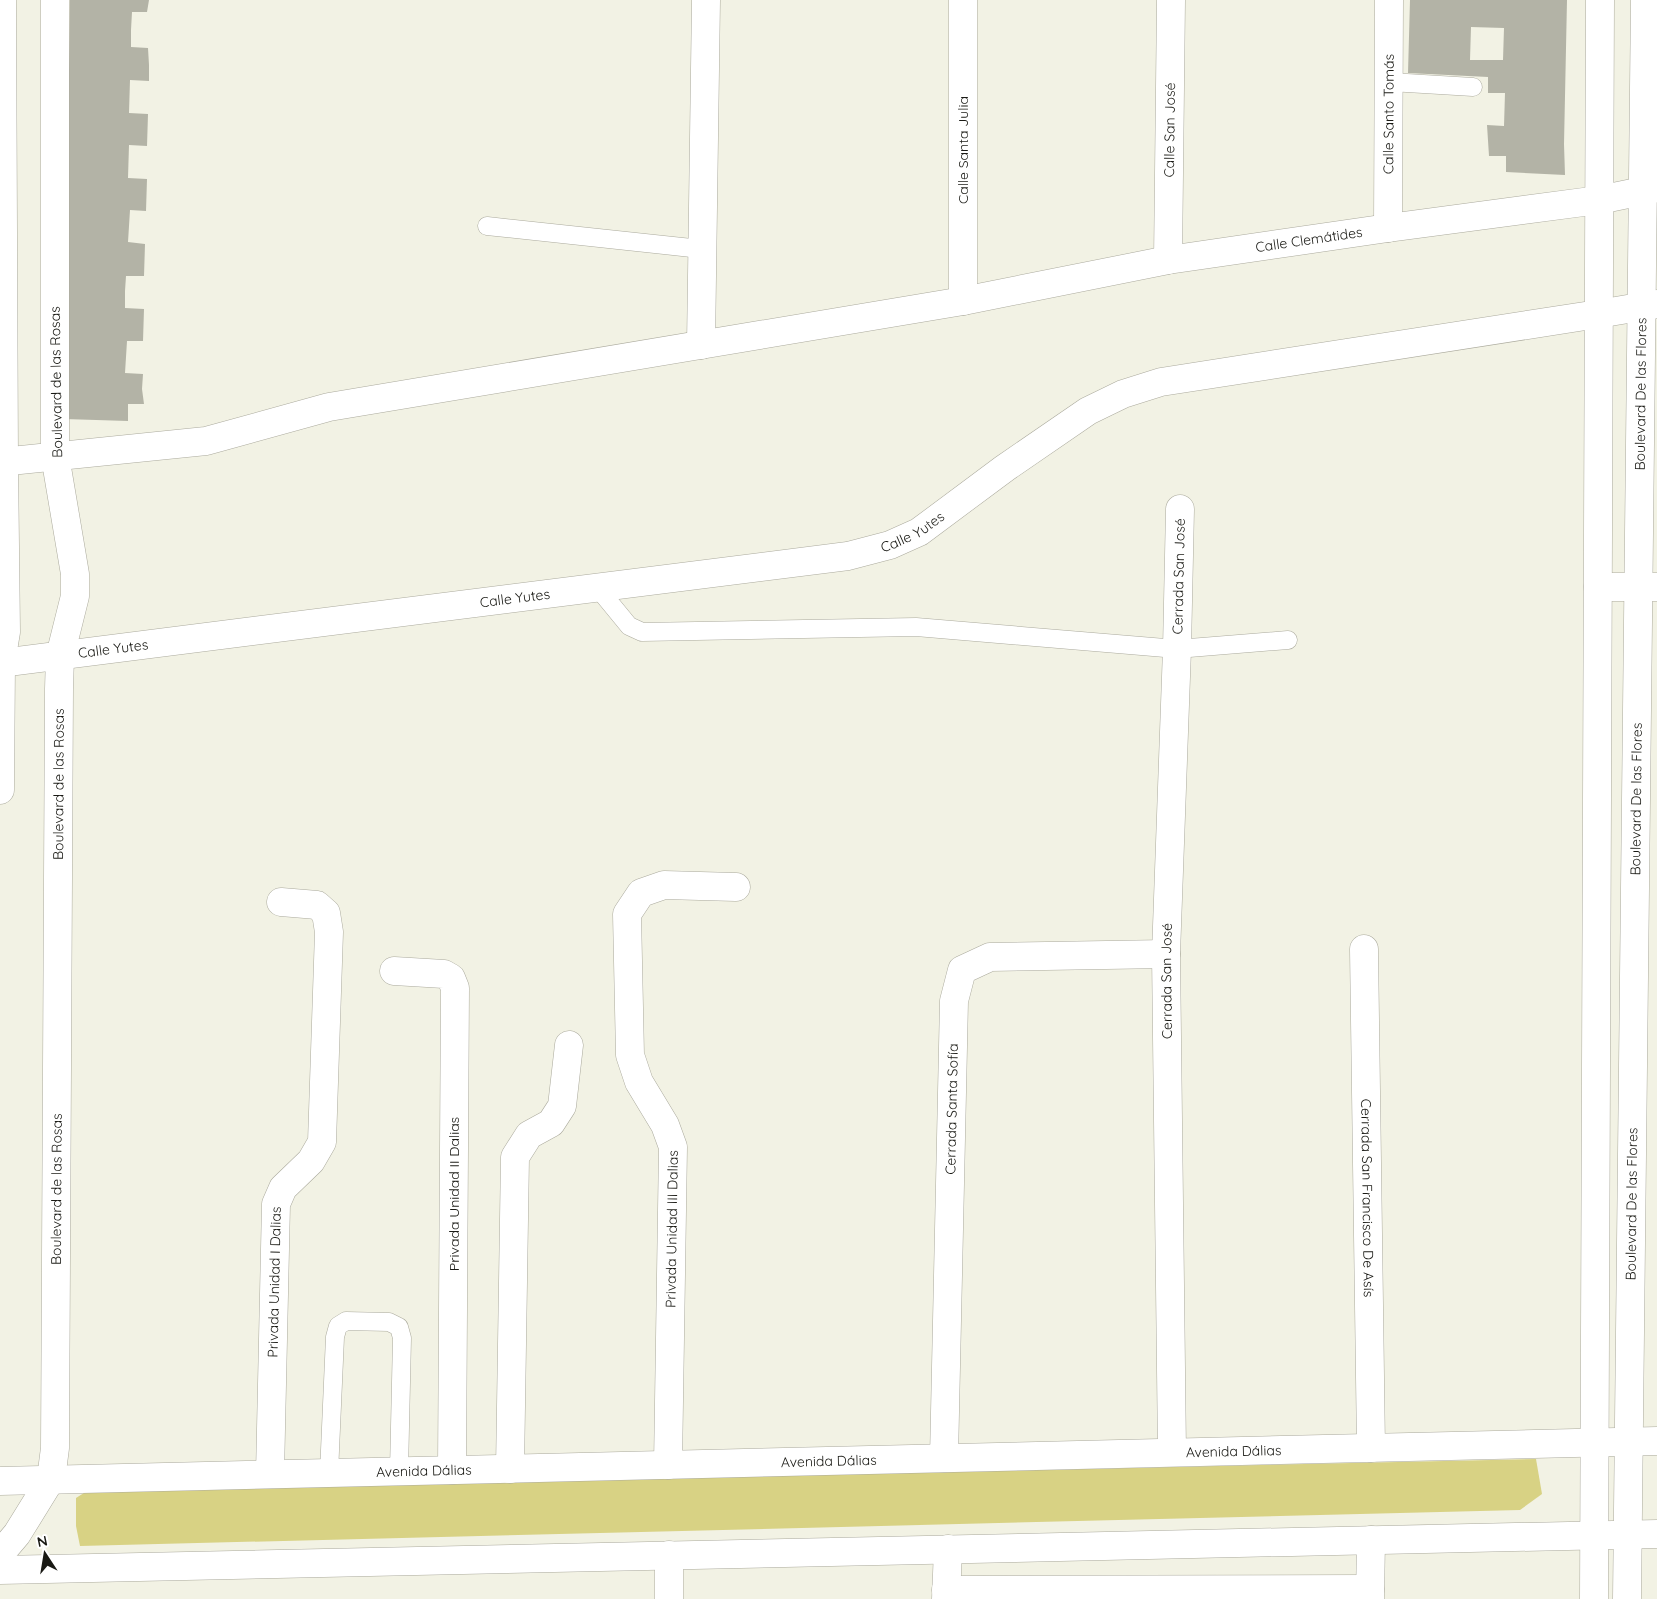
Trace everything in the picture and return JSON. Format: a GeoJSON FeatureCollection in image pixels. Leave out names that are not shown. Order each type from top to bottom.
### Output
{"type":"FeatureCollection","features":[{"type":"Feature","properties":{"kind":"street"},"geometry":{"type":"LineString","coordinates":[[0,790],[0,663],[6,632],[2,462],[2,0]]}},
{"type":"Feature","properties":{"kind":"street","name":"Boulevard de las Rosas"},"geometry":{"type":"LineString","coordinates":[[0,1554],[17,1534],[50,1480],[55,1448],[60,656],[75,596],[75,574],[55,456],[55,0]]}},
{"type":"Feature","properties":{"kind":"street"},"geometry":{"type":"LineString","coordinates":[[701,345],[706,0]]}},
{"type":"Feature","properties":{"kind":"street","name":"Calle Santa Julia"},"geometry":{"type":"LineString","coordinates":[[963,0],[963,301]]}},
{"type":"Feature","properties":{"kind":"street","name":"Calle San José"},"geometry":{"type":"LineString","coordinates":[[1168,260],[1171,0]]}},
{"type":"Feature","properties":{"kind":"street","name":"Calle Santo Tomás"},"geometry":{"type":"LineString","coordinates":[[1388,228],[1389,0]]}},
{"type":"Feature","properties":{"kind":"street"},"geometry":{"type":"LineString","coordinates":[[1594,1599],[1600,0]]}},
{"type":"Feature","properties":{"kind":"street","name":"Boulevard De las Flores"},"geometry":{"type":"LineString","coordinates":[[1627,1599],[1628,1442],[1648,587],[1650,189],[1645,0]]}},
{"type":"Feature","properties":{"kind":"street","name":"Calle Clemátides"},"geometry":{"type":"LineString","coordinates":[[963,301],[1168,260],[1599,200],[1650,189]]}},
{"type":"Feature","properties":{"kind":"street"},"geometry":{"type":"LineString","coordinates":[[2,462],[206,441],[329,407],[963,301]]}},
{"type":"Feature","properties":{"kind":"street"},"geometry":{"type":"LineString","coordinates":[[1598,314],[1649,305]]}},
{"type":"Feature","properties":{"kind":"street","name":"Calle Yutes"},"geometry":{"type":"LineString","coordinates":[[0,663],[848,556],[890,545],[919,532],[1005,468],[1088,411],[1123,394],[1161,382],[1598,314]]}},
{"type":"Feature","properties":{"kind":"street","name":"Cerrada San José"},"geometry":{"type":"LineString","coordinates":[[1172,1452],[1166,954],[1180,509]]}},
{"type":"Feature","properties":{"kind":"street"},"geometry":{"type":"LineString","coordinates":[[1598,587],[1648,587]]}},
{"type":"Feature","properties":{"kind":"street","name":"Privada Unidad III Dalias"},"geometry":{"type":"LineString","coordinates":[[668,1465],[673,1147],[666,1125],[639,1082],[630,1055],[627,914],[642,893],[664,885],[736,887]]}},
{"type":"Feature","properties":{"kind":"street","name":"Privada Unidad I Dalias"},"geometry":{"type":"LineString","coordinates":[[270,1474],[276,1204],[283,1188],[311,1161],[322,1142],[329,932],[326,913],[317,905],[281,902]]}},
{"type":"Feature","properties":{"kind":"street","name":"Cerrada San Francisco De Asís"},"geometry":{"type":"LineString","coordinates":[[1364,949],[1372,1448]]}},
{"type":"Feature","properties":{"kind":"street","name":"Cerrada Santa Sofía"},"geometry":{"type":"LineString","coordinates":[[944,1458],[954,1001],[962,970],[990,957],[1166,954]]}},
{"type":"Feature","properties":{"kind":"street","name":"Privada Unidad II Dalias"},"geometry":{"type":"LineString","coordinates":[[394,971],[444,974],[451,978],[455,988],[452,1470]]}},
{"type":"Feature","properties":{"kind":"street"},"geometry":{"type":"LineString","coordinates":[[510,1469],[515,1157],[529,1135],[551,1123],[562,1106],[570,1045]]}},
{"type":"Feature","properties":{"kind":"street","name":"Avenida Dálias"},"geometry":{"type":"LineString","coordinates":[[0,1480],[1657,1441]]}},
{"type":"Feature","properties":{"kind":"street"},"geometry":{"type":"LineString","coordinates":[[0,1570],[1657,1534]]}},
{"type":"Feature","properties":{"kind":"street"},"geometry":{"type":"LineString","coordinates":[[948,1549],[946,1595],[1370,1594],[1371,1540]]}},
{"type":"Feature","properties":{"kind":"street"},"geometry":{"type":"LineString","coordinates":[[669,1555],[669,1599]]}},
{"type":"Feature","properties":{"kind":"lane"},"geometry":{"type":"LineString","coordinates":[[1390,82],[1473,87]]}},
{"type":"Feature","properties":{"kind":"lane"},"geometry":{"type":"LineString","coordinates":[[487,226],[701,249]]}},
{"type":"Feature","properties":{"kind":"lane"},"geometry":{"type":"LineString","coordinates":[[598,587],[628,626],[642,632],[916,627],[1177,649],[1288,640]]}},
{"type":"Feature","properties":{"kind":"lane"},"geometry":{"type":"LineString","coordinates":[[329,1473],[335,1337],[338,1326],[346,1321],[390,1322],[399,1327],[402,1338],[399,1471]]}},
{"type":"Feature","properties":{"kind":"shaded area"},"geometry":{"type":"Polygon","coordinates":[[[1536,1459],[1542,1494],[1520,1510],[80,1546],[76,1526],[76,1498],[87,1491],[1536,1459]]]}},
{"type":"Feature","properties":{"kind":"building"},"geometry":{"type":"Polygon","coordinates":[[[70,0],[149,0],[147,12],[132,12],[131,30],[131,47],[148,48],[149,81],[130,80],[129,113],[148,114],[147,146],[129,145],[128,178],[147,179],[146,211],[130,210],[128,242],[145,244],[144,276],[126,276],[125,291],[125,308],[144,309],[143,341],[127,341],[125,373],[143,374],[144,404],[128,404],[128,421],[64,419],[70,0]]]}},
{"type":"Feature","properties":{"kind":"building"},"geometry":{"type":"Polygon","coordinates":[[[1410,0],[1567,0],[1565,175],[1506,172],[1506,156],[1489,156],[1487,125],[1504,126],[1505,93],[1488,93],[1488,77],[1408,73],[1410,0]],[[1471,27],[1470,60],[1503,60],[1504,28],[1471,27]]]}}]}
